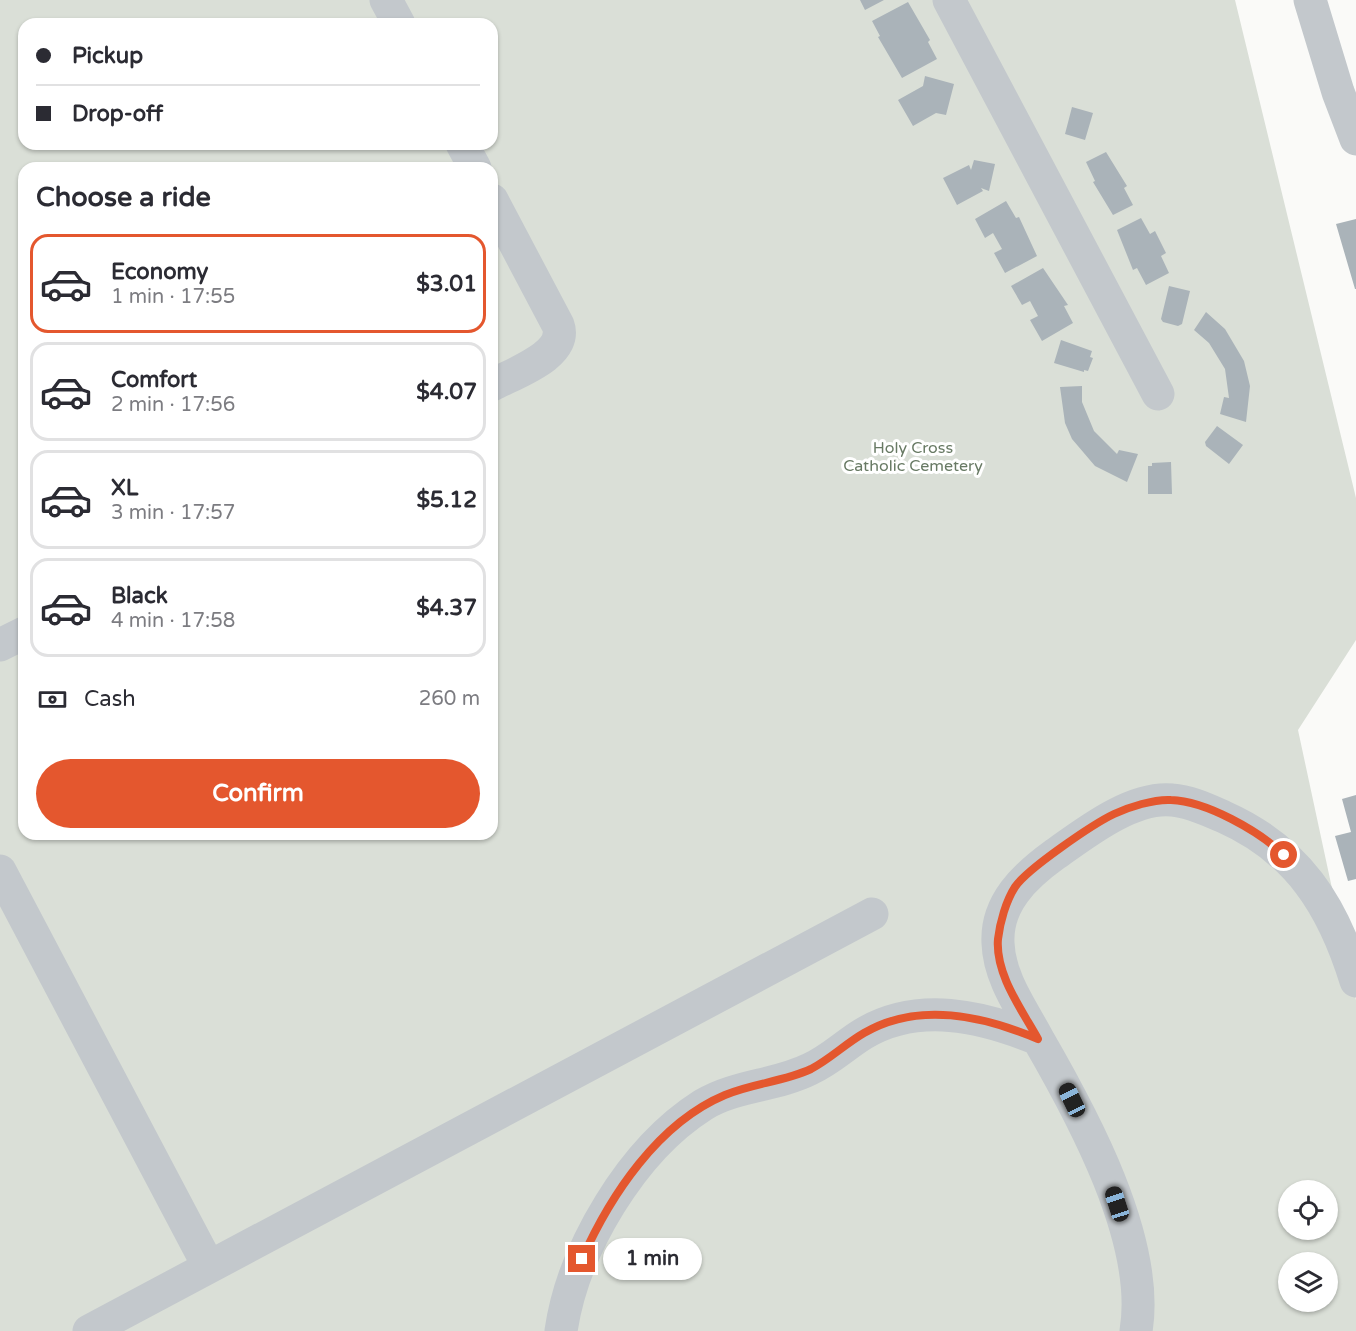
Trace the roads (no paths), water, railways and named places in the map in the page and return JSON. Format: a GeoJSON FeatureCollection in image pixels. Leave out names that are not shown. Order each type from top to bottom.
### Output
{"type":"FeatureCollection","features":[{"type":"Feature","properties":{"kind":"lane"},"geometry":{"type":"LineString","coordinates":[[386,0],[396,18]]}},
{"type":"Feature","properties":{"kind":"lane"},"geometry":{"type":"LineString","coordinates":[[949,0],[1158,394]]}},
{"type":"Feature","properties":{"kind":"lane"},"geometry":{"type":"LineString","coordinates":[[1310,0],[1338,92],[1356,139]]}},
{"type":"Feature","properties":{"kind":"lane"},"geometry":{"type":"LineString","coordinates":[[498,211],[558,325],[561,338],[556,348],[546,356],[498,382]]}},
{"type":"Feature","properties":{"kind":"lane"},"geometry":{"type":"LineString","coordinates":[[0,645],[18,636]]}},
{"type":"Feature","properties":{"kind":"lane"},"geometry":{"type":"LineString","coordinates":[[1136,1331],[1138,1299],[1135,1272],[1115,1199],[1100,1156],[1014,996],[1000,961],[998,941],[1001,922],[1016,886],[1039,866],[1114,814],[1154,802],[1172,800],[1204,808],[1270,842],[1298,868],[1324,904],[1340,936],[1356,981]]}},
{"type":"Feature","properties":{"kind":"lane"},"geometry":{"type":"LineString","coordinates":[[0,871],[209,1267]]}},
{"type":"Feature","properties":{"kind":"lane"},"geometry":{"type":"LineString","coordinates":[[89,1331],[872,914]]}},
{"type":"Feature","properties":{"kind":"lane"},"geometry":{"type":"LineString","coordinates":[[561,1331],[569,1295],[597,1224],[624,1184],[648,1155],[675,1127],[703,1105],[726,1095],[793,1077],[811,1069],[863,1034],[886,1022],[903,1017],[922,1014],[964,1017],[992,1023],[1038,1039]]}},
{"type":"Feature","properties":{"kind":"park label","name":"Holy Cross Catholic Cemetery"},"geometry":{"type":"Point","coordinates":[913,457]}}]}
